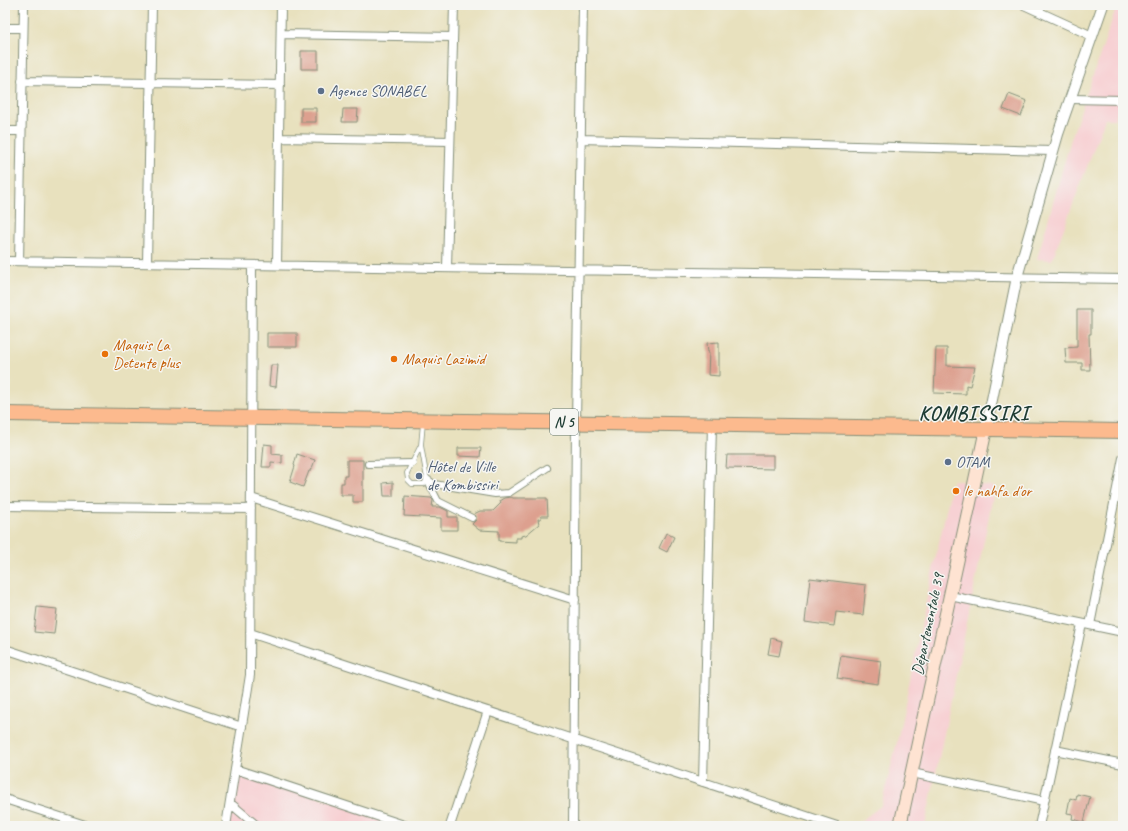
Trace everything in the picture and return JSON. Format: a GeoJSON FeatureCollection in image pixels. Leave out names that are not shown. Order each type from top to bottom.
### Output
{"type":"FeatureCollection","features":[{"type":"Feature","properties":{"kind":"highway","name":"N 5"},"geometry":{"type":"LineString","coordinates":[[5,414],[1123,431]]}},
{"type":"Feature","properties":{"kind":"main road","name":"Départementale 39"},"geometry":{"type":"LineString","coordinates":[[900,826],[986,429]]}},
{"type":"Feature","properties":{"kind":"street"},"geometry":{"type":"LineString","coordinates":[[19,261],[24,5]]}},
{"type":"Feature","properties":{"kind":"street"},"geometry":{"type":"LineString","coordinates":[[147,263],[152,5]]}},
{"type":"Feature","properties":{"kind":"street"},"geometry":{"type":"LineString","coordinates":[[277,265],[281,5]]}},
{"type":"Feature","properties":{"kind":"street"},"geometry":{"type":"LineString","coordinates":[[447,268],[454,5]]}},
{"type":"Feature","properties":{"kind":"street"},"geometry":{"type":"LineString","coordinates":[[573,826],[576,422],[583,5]]}},
{"type":"Feature","properties":{"kind":"street"},"geometry":{"type":"LineString","coordinates":[[1024,5],[1092,36]]}},
{"type":"Feature","properties":{"kind":"street"},"geometry":{"type":"LineString","coordinates":[[986,429],[1017,278],[1053,151],[1102,5]]}},
{"type":"Feature","properties":{"kind":"street"},"geometry":{"type":"LineString","coordinates":[[5,28],[23,28]]}},
{"type":"Feature","properties":{"kind":"street"},"geometry":{"type":"LineString","coordinates":[[280,34],[453,37]]}},
{"type":"Feature","properties":{"kind":"street"},"geometry":{"type":"LineString","coordinates":[[22,81],[280,85]]}},
{"type":"Feature","properties":{"kind":"street"},"geometry":{"type":"LineString","coordinates":[[1070,99],[1123,100]]}},
{"type":"Feature","properties":{"kind":"street"},"geometry":{"type":"LineString","coordinates":[[5,131],[21,131]]}},
{"type":"Feature","properties":{"kind":"street"},"geometry":{"type":"LineString","coordinates":[[279,138],[450,141]]}},
{"type":"Feature","properties":{"kind":"street"},"geometry":{"type":"LineString","coordinates":[[580,139],[1053,151]]}},
{"type":"Feature","properties":{"kind":"street"},"geometry":{"type":"LineString","coordinates":[[5,261],[1123,279]]}},
{"type":"Feature","properties":{"kind":"street"},"geometry":{"type":"LineString","coordinates":[[226,826],[250,675],[252,265]]}},
{"type":"Feature","properties":{"kind":"street"},"geometry":{"type":"LineString","coordinates":[[703,782],[712,425]]}},
{"type":"Feature","properties":{"kind":"street"},"geometry":{"type":"LineString","coordinates":[[1039,826],[1055,750],[1120,492],[1123,458]]}},
{"type":"Feature","properties":{"kind":"street"},"geometry":{"type":"LineString","coordinates":[[368,464],[413,463]]}},
{"type":"Feature","properties":{"kind":"street"},"geometry":{"type":"LineString","coordinates":[[427,479],[434,484],[495,494],[509,493],[547,468]]}},
{"type":"Feature","properties":{"kind":"street"},"geometry":{"type":"LineString","coordinates":[[427,479],[438,501],[472,518]]}},
{"type":"Feature","properties":{"kind":"street"},"geometry":{"type":"LineString","coordinates":[[251,498],[575,600]]}},
{"type":"Feature","properties":{"kind":"street"},"geometry":{"type":"LineString","coordinates":[[5,506],[251,509]]}},
{"type":"Feature","properties":{"kind":"street"},"geometry":{"type":"LineString","coordinates":[[950,596],[1123,632]]}},
{"type":"Feature","properties":{"kind":"street"},"geometry":{"type":"LineString","coordinates":[[250,633],[837,826]]}},
{"type":"Feature","properties":{"kind":"street"},"geometry":{"type":"LineString","coordinates":[[6,652],[242,727]]}},
{"type":"Feature","properties":{"kind":"street"},"geometry":{"type":"LineString","coordinates":[[450,826],[488,711]]}},
{"type":"Feature","properties":{"kind":"street"},"geometry":{"type":"LineString","coordinates":[[1055,750],[1123,764]]}},
{"type":"Feature","properties":{"kind":"street"},"geometry":{"type":"LineString","coordinates":[[235,769],[407,826]]}},
{"type":"Feature","properties":{"kind":"street"},"geometry":{"type":"LineString","coordinates":[[912,773],[1044,801]]}},
{"type":"Feature","properties":{"kind":"street"},"geometry":{"type":"LineString","coordinates":[[5,799],[88,826]]}},
{"type":"Feature","properties":{"kind":"street"},"geometry":{"type":"LineString","coordinates":[[230,803],[257,826]]}},
{"type":"Feature","properties":{"kind":"lane"},"geometry":{"type":"LineString","coordinates":[[421,445],[407,473],[408,480],[412,484],[424,484],[427,479],[421,445],[424,420]]}},
{"type":"Feature","properties":{"kind":"shaded area"},"geometry":{"type":"Polygon","coordinates":[[[1117,5],[1123,5],[1123,92],[1115,119],[1105,119],[1052,260],[1037,259],[1071,139],[1117,5]]]}},
{"type":"Feature","properties":{"kind":"shaded area"},"geometry":{"type":"Polygon","coordinates":[[[953,480],[995,487],[925,826],[854,826],[881,806],[898,738],[953,480]]]}},
{"type":"Feature","properties":{"kind":"shaded area"},"geometry":{"type":"Polygon","coordinates":[[[235,769],[407,826],[226,826],[235,769]]]}},
{"type":"Feature","properties":{"kind":"building"},"geometry":{"type":"Polygon","coordinates":[[[301,51],[318,51],[318,69],[301,69],[301,51]]]}},
{"type":"Feature","properties":{"kind":"building"},"geometry":{"type":"Polygon","coordinates":[[[1009,94],[1027,101],[1021,116],[1003,109],[1009,94]]]}},
{"type":"Feature","properties":{"kind":"building"},"geometry":{"type":"Polygon","coordinates":[[[301,108],[316,108],[316,122],[301,122],[301,108]]]}},
{"type":"Feature","properties":{"kind":"building"},"geometry":{"type":"Polygon","coordinates":[[[343,109],[358,109],[357,122],[342,122],[343,109]]]}},
{"type":"Feature","properties":{"kind":"building"},"geometry":{"type":"Polygon","coordinates":[[[1077,310],[1091,310],[1091,334],[1089,334],[1090,370],[1082,370],[1082,363],[1066,363],[1065,348],[1077,347],[1077,310]]]}},
{"type":"Feature","properties":{"kind":"building"},"geometry":{"type":"Polygon","coordinates":[[[267,333],[297,333],[297,347],[267,347],[267,333]]]}},
{"type":"Feature","properties":{"kind":"building"},"geometry":{"type":"Polygon","coordinates":[[[719,342],[719,376],[708,375],[709,352],[707,343],[719,342]]]}},
{"type":"Feature","properties":{"kind":"building"},"geometry":{"type":"Polygon","coordinates":[[[936,348],[947,348],[947,366],[975,367],[970,386],[966,385],[966,394],[934,393],[936,348]]]}},
{"type":"Feature","properties":{"kind":"building"},"geometry":{"type":"Polygon","coordinates":[[[271,365],[278,365],[276,387],[269,386],[271,365]]]}},
{"type":"Feature","properties":{"kind":"building"},"geometry":{"type":"Polygon","coordinates":[[[264,444],[272,445],[272,454],[282,455],[282,463],[271,462],[271,467],[262,467],[264,444]]]}},
{"type":"Feature","properties":{"kind":"building"},"geometry":{"type":"Polygon","coordinates":[[[458,448],[481,448],[480,457],[458,456],[458,448]]]}},
{"type":"Feature","properties":{"kind":"building"},"geometry":{"type":"Polygon","coordinates":[[[297,454],[315,460],[303,487],[290,482],[297,454]]]}},
{"type":"Feature","properties":{"kind":"building"},"geometry":{"type":"Polygon","coordinates":[[[727,455],[773,455],[773,469],[726,468],[727,455]]]}},
{"type":"Feature","properties":{"kind":"building"},"geometry":{"type":"Polygon","coordinates":[[[347,460],[363,460],[363,502],[353,502],[353,495],[341,495],[341,483],[344,483],[344,476],[347,476],[347,460]]]}},
{"type":"Feature","properties":{"kind":"building"},"geometry":{"type":"Polygon","coordinates":[[[393,482],[393,496],[384,496],[383,483],[393,482]]]}},
{"type":"Feature","properties":{"kind":"building"},"geometry":{"type":"Polygon","coordinates":[[[405,496],[431,498],[433,500],[432,507],[440,507],[448,511],[448,517],[457,517],[457,530],[441,530],[441,518],[404,516],[405,496]]]}},
{"type":"Feature","properties":{"kind":"building"},"geometry":{"type":"Polygon","coordinates":[[[511,497],[547,498],[548,516],[541,516],[541,519],[538,519],[539,524],[526,535],[521,536],[521,538],[516,538],[516,542],[499,541],[499,531],[479,530],[472,524],[476,520],[476,516],[474,514],[480,511],[493,511],[501,503],[500,501],[511,497]]]}},
{"type":"Feature","properties":{"kind":"building"},"geometry":{"type":"Polygon","coordinates":[[[666,533],[674,537],[667,552],[659,548],[666,533]]]}},
{"type":"Feature","properties":{"kind":"building"},"geometry":{"type":"Polygon","coordinates":[[[810,578],[866,585],[863,615],[836,612],[834,626],[805,622],[810,578]]]}},
{"type":"Feature","properties":{"kind":"building"},"geometry":{"type":"Polygon","coordinates":[[[37,607],[57,609],[54,634],[34,632],[37,607]]]}},
{"type":"Feature","properties":{"kind":"building"},"geometry":{"type":"Polygon","coordinates":[[[771,638],[782,641],[779,656],[768,654],[771,638]]]}},
{"type":"Feature","properties":{"kind":"building"},"geometry":{"type":"Polygon","coordinates":[[[841,655],[881,661],[878,684],[837,678],[841,655]]]}},
{"type":"Feature","properties":{"kind":"building"},"geometry":{"type":"Polygon","coordinates":[[[1077,794],[1090,797],[1084,822],[1072,819],[1073,814],[1067,813],[1070,798],[1076,800],[1077,794]]]}},
{"type":"Feature","properties":{"kind":"place","name":"Agence SONABEL"},"geometry":{"type":"Point","coordinates":[321,91]}},
{"type":"Feature","properties":{"kind":"place","name":"Maquis La Detente plus"},"geometry":{"type":"Point","coordinates":[105,354]}},
{"type":"Feature","properties":{"kind":"place","name":"Maquis Lazimid"},"geometry":{"type":"Point","coordinates":[394,359]}},
{"type":"Feature","properties":{"kind":"place","name":"OTAM"},"geometry":{"type":"Point","coordinates":[948,462]}},
{"type":"Feature","properties":{"kind":"place","name":"Hôtel de Ville de Kombissiri"},"geometry":{"type":"Point","coordinates":[419,476]}},
{"type":"Feature","properties":{"kind":"place","name":"le nahfa d'or"},"geometry":{"type":"Point","coordinates":[956,491]}},
{"type":"Feature","properties":{"kind":"district","name":"KOMBISSIRI"},"geometry":{"type":"Point","coordinates":[974,413]}}]}
